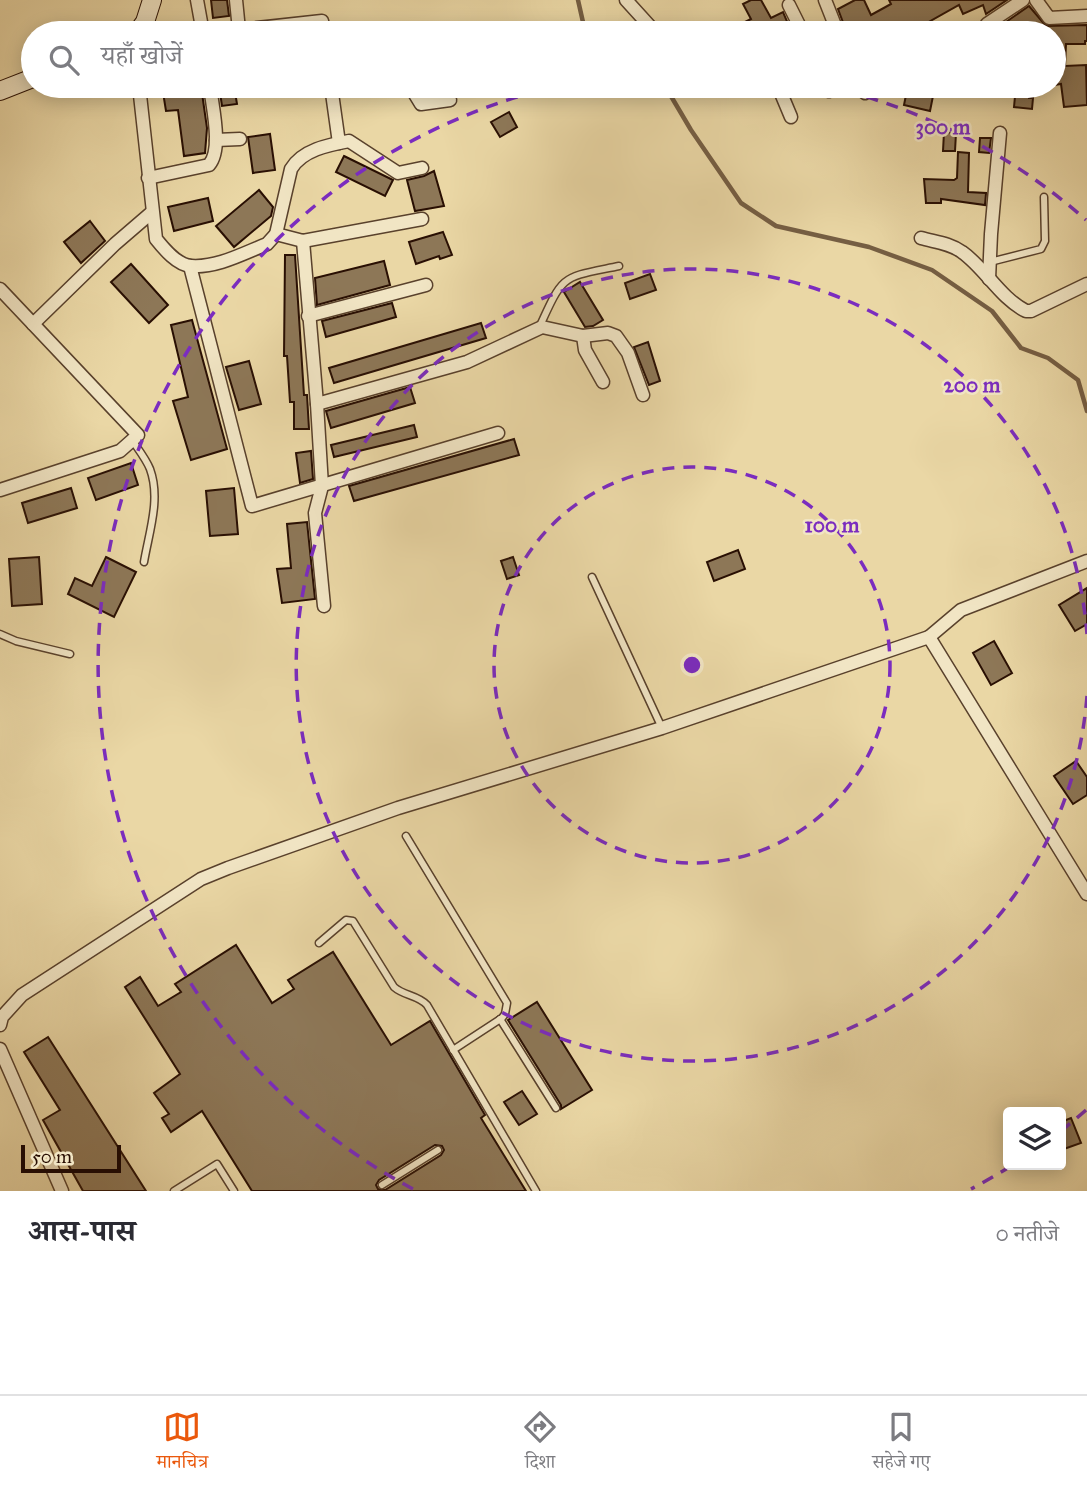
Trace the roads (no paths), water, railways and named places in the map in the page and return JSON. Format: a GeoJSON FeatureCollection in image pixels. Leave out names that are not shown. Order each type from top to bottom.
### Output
{"type":"FeatureCollection","features":[{"type":"Feature","properties":{"kind":"street"},"geometry":{"type":"LineString","coordinates":[[145,21],[152,0]]}},
{"type":"Feature","properties":{"kind":"street"},"geometry":{"type":"LineString","coordinates":[[198,0],[201,21]]}},
{"type":"Feature","properties":{"kind":"street"},"geometry":{"type":"LineString","coordinates":[[236,0],[238,21]]}},
{"type":"Feature","properties":{"kind":"street"},"geometry":{"type":"LineString","coordinates":[[626,0],[645,21]]}},
{"type":"Feature","properties":{"kind":"street"},"geometry":{"type":"LineString","coordinates":[[825,0],[833,21]]}},
{"type":"Feature","properties":{"kind":"street"},"geometry":{"type":"LineString","coordinates":[[992,21],[1023,0]]}},
{"type":"Feature","properties":{"kind":"street"},"geometry":{"type":"LineString","coordinates":[[1035,0],[1049,18],[1087,16]]}},
{"type":"Feature","properties":{"kind":"street"},"geometry":{"type":"LineString","coordinates":[[789,5],[797,21]]}},
{"type":"Feature","properties":{"kind":"street"},"geometry":{"type":"LineString","coordinates":[[0,91],[21,83]]}},
{"type":"Feature","properties":{"kind":"street"},"geometry":{"type":"LineString","coordinates":[[140,98],[156,239],[166,252],[190,266],[221,262],[267,244],[276,234],[291,169],[296,160],[305,154],[349,141],[398,173],[422,168]]}},
{"type":"Feature","properties":{"kind":"street"},"geometry":{"type":"LineString","coordinates":[[148,178],[209,166],[213,161],[216,140],[211,98]]}},
{"type":"Feature","properties":{"kind":"street"},"geometry":{"type":"LineString","coordinates":[[333,98],[339,143]]}},
{"type":"Feature","properties":{"kind":"street"},"geometry":{"type":"LineString","coordinates":[[417,98],[421,104],[450,100]]}},
{"type":"Feature","properties":{"kind":"street"},"geometry":{"type":"LineString","coordinates":[[783,98],[791,117]]}},
{"type":"Feature","properties":{"kind":"street"},"geometry":{"type":"LineString","coordinates":[[989,279],[1000,133]]}},
{"type":"Feature","properties":{"kind":"street"},"geometry":{"type":"LineString","coordinates":[[216,140],[240,139]]}},
{"type":"Feature","properties":{"kind":"street"},"geometry":{"type":"LineString","coordinates":[[33,324],[151,213]]}},
{"type":"Feature","properties":{"kind":"street"},"geometry":{"type":"LineString","coordinates":[[276,234],[303,242],[422,219]]}},
{"type":"Feature","properties":{"kind":"street"},"geometry":{"type":"LineString","coordinates":[[920,238],[964,253],[1026,311],[1087,284]]}},
{"type":"Feature","properties":{"kind":"street"},"geometry":{"type":"LineString","coordinates":[[303,242],[322,486],[315,513],[324,606]]}},
{"type":"Feature","properties":{"kind":"street"},"geometry":{"type":"LineString","coordinates":[[190,266],[252,506],[498,433]]}},
{"type":"Feature","properties":{"kind":"street"},"geometry":{"type":"LineString","coordinates":[[308,316],[426,285]]}},
{"type":"Feature","properties":{"kind":"street"},"geometry":{"type":"LineString","coordinates":[[0,289],[138,435],[120,451],[0,491]]}},
{"type":"Feature","properties":{"kind":"street"},"geometry":{"type":"LineString","coordinates":[[317,404],[467,362],[542,327],[583,335],[608,333],[616,336],[628,353],[643,395]]}},
{"type":"Feature","properties":{"kind":"street"},"geometry":{"type":"LineString","coordinates":[[583,335],[585,350],[603,382]]}},
{"type":"Feature","properties":{"kind":"street"},"geometry":{"type":"LineString","coordinates":[[0,1025],[2,1017],[22,995],[201,879],[398,808],[662,728],[929,637],[961,610],[1087,561]]}},
{"type":"Feature","properties":{"kind":"street"},"geometry":{"type":"LineString","coordinates":[[929,637],[1087,894]]}},
{"type":"Feature","properties":{"kind":"street"},"geometry":{"type":"LineString","coordinates":[[0,1049],[62,1191]]}},
{"type":"Feature","properties":{"kind":"lane"},"geometry":{"type":"LineString","coordinates":[[990,262],[1041,249],[1045,241],[1044,197]]}},
{"type":"Feature","properties":{"kind":"lane"},"geometry":{"type":"LineString","coordinates":[[538,329],[556,290],[564,281],[572,276],[619,266]]}},
{"type":"Feature","properties":{"kind":"lane"},"geometry":{"type":"LineString","coordinates":[[132,440],[149,466],[154,483],[155,501],[144,562]]}},
{"type":"Feature","properties":{"kind":"lane"},"geometry":{"type":"LineString","coordinates":[[592,577],[662,728]]}},
{"type":"Feature","properties":{"kind":"lane"},"geometry":{"type":"LineString","coordinates":[[0,634],[16,641],[70,654]]}},
{"type":"Feature","properties":{"kind":"lane"},"geometry":{"type":"LineString","coordinates":[[406,836],[507,1003],[505,1014],[500,1019],[453,1050]]}},
{"type":"Feature","properties":{"kind":"lane"},"geometry":{"type":"LineString","coordinates":[[319,943],[346,920],[353,921],[394,987],[400,992],[417,997],[427,1005],[536,1191]]}},
{"type":"Feature","properties":{"kind":"lane"},"geometry":{"type":"LineString","coordinates":[[500,1019],[556,1108]]}},
{"type":"Feature","properties":{"kind":"lane"},"geometry":{"type":"LineString","coordinates":[[382,1185],[438,1150]]}},
{"type":"Feature","properties":{"kind":"lane"},"geometry":{"type":"LineString","coordinates":[[174,1191],[216,1164],[234,1191]]}},
{"type":"Feature","properties":{"kind":"waterway"},"geometry":{"type":"LineString","coordinates":[[578,0],[583,21]]}},
{"type":"Feature","properties":{"kind":"waterway"},"geometry":{"type":"LineString","coordinates":[[672,98],[741,203],[776,226],[869,247],[932,270],[992,311],[1021,348],[1048,358],[1078,380],[1087,411]]}}]}
